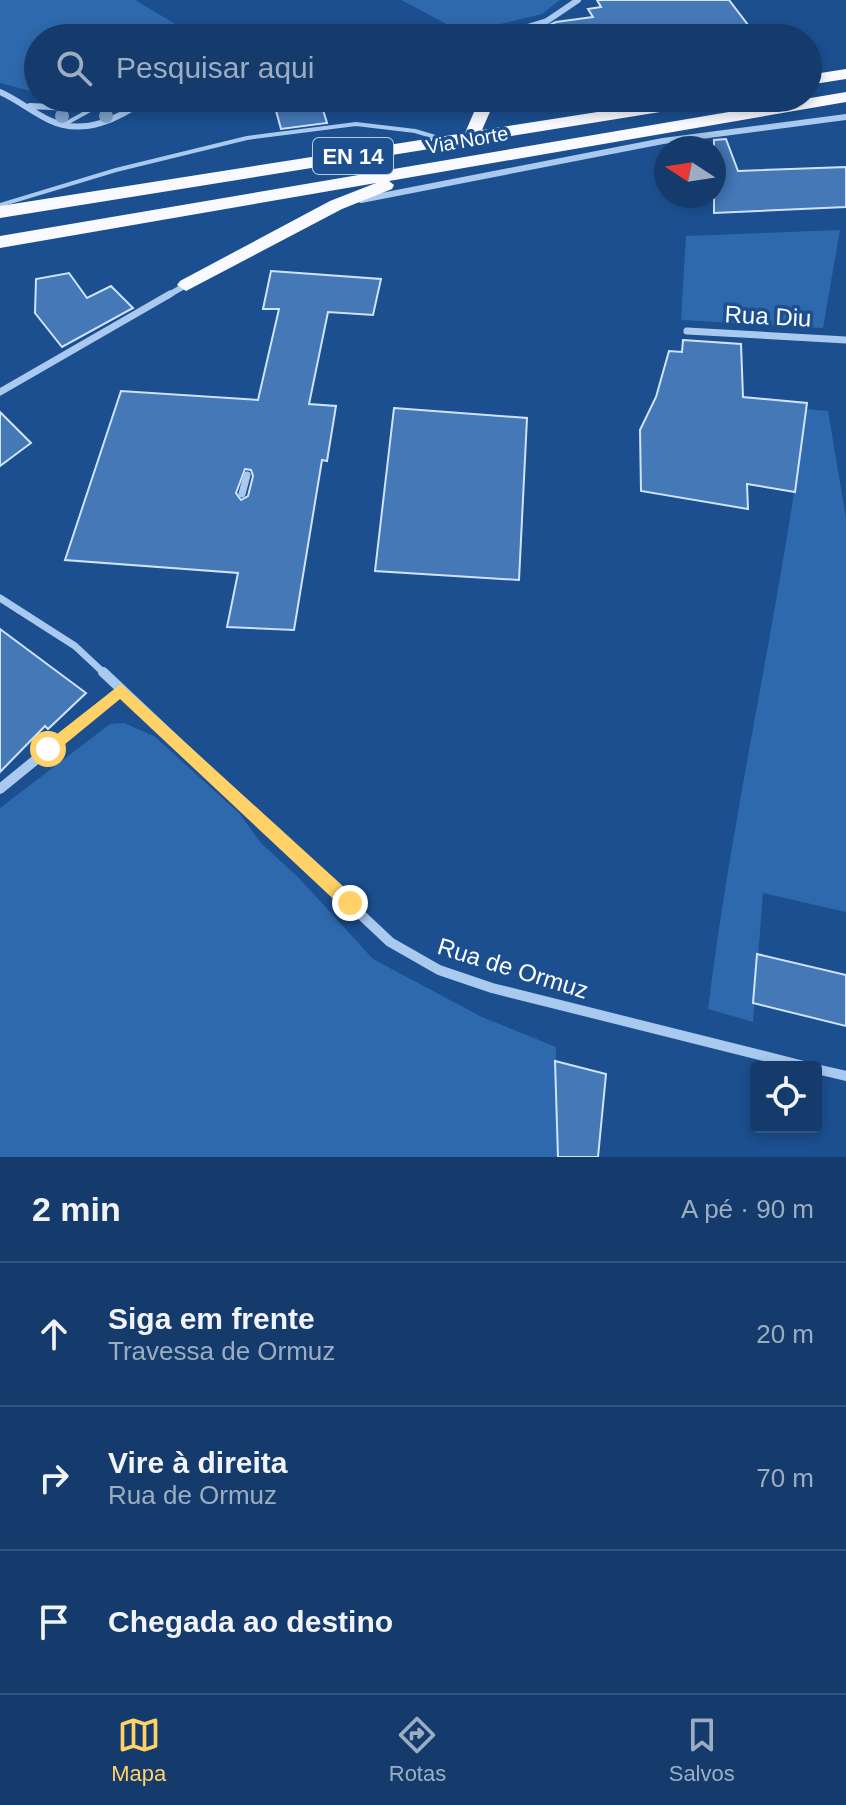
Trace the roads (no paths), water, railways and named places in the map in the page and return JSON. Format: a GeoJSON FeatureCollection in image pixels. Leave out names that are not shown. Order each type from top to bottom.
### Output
{"type":"FeatureCollection","features":[{"type":"Feature","properties":{"kind":"highway"},"geometry":{"type":"LineString","coordinates":[[822,78],[846,74]]}},
{"type":"Feature","properties":{"kind":"highway","name":"Via Norte"},"geometry":{"type":"LineString","coordinates":[[822,101],[842,98]]}},
{"type":"Feature","properties":{"kind":"highway"},"geometry":{"type":"LineString","coordinates":[[471,137],[482,112]]}},
{"type":"Feature","properties":{"kind":"highway","name":"Via Norte"},"geometry":{"type":"LineString","coordinates":[[0,212],[629,112]]}},
{"type":"Feature","properties":{"kind":"highway","name":"Via Norte"},"geometry":{"type":"LineString","coordinates":[[0,242],[760,112]]}},
{"type":"Feature","properties":{"kind":"highway"},"geometry":{"type":"LineString","coordinates":[[186,285],[336,205],[386,185],[519,153]]}},
{"type":"Feature","properties":{"kind":"street"},"geometry":{"type":"LineString","coordinates":[[537,24],[578,0]]}},
{"type":"Feature","properties":{"kind":"street"},"geometry":{"type":"LineString","coordinates":[[1,93],[24,103]]}},
{"type":"Feature","properties":{"kind":"street"},"geometry":{"type":"LineString","coordinates":[[38,112],[51,122],[94,125],[116,119],[127,112]]}},
{"type":"Feature","properties":{"kind":"street"},"geometry":{"type":"LineString","coordinates":[[336,205],[582,155],[760,126],[846,117]]}},
{"type":"Feature","properties":{"kind":"street"},"geometry":{"type":"LineString","coordinates":[[0,392],[186,285]]}},
{"type":"Feature","properties":{"kind":"street","name":"Rua Diu"},"geometry":{"type":"LineString","coordinates":[[687,331],[846,340]]}},
{"type":"Feature","properties":{"kind":"street"},"geometry":{"type":"LineString","coordinates":[[242,494],[247,475]]}},
{"type":"Feature","properties":{"kind":"street","name":"Rua de Ormuz"},"geometry":{"type":"LineString","coordinates":[[0,598],[75,646],[390,942],[414,958],[492,988],[784,1061]]}},
{"type":"Feature","properties":{"kind":"street"},"geometry":{"type":"LineString","coordinates":[[0,789],[121,690]]}},
{"type":"Feature","properties":{"kind":"street"},"geometry":{"type":"LineString","coordinates":[[822,1070],[846,1076]]}},
{"type":"Feature","properties":{"kind":"lane"},"geometry":{"type":"LineString","coordinates":[[65,124],[87,112]]}},
{"type":"Feature","properties":{"kind":"lane"},"geometry":{"type":"LineString","coordinates":[[0,205],[116,170],[247,138],[356,124],[415,131],[447,140]]}}]}
